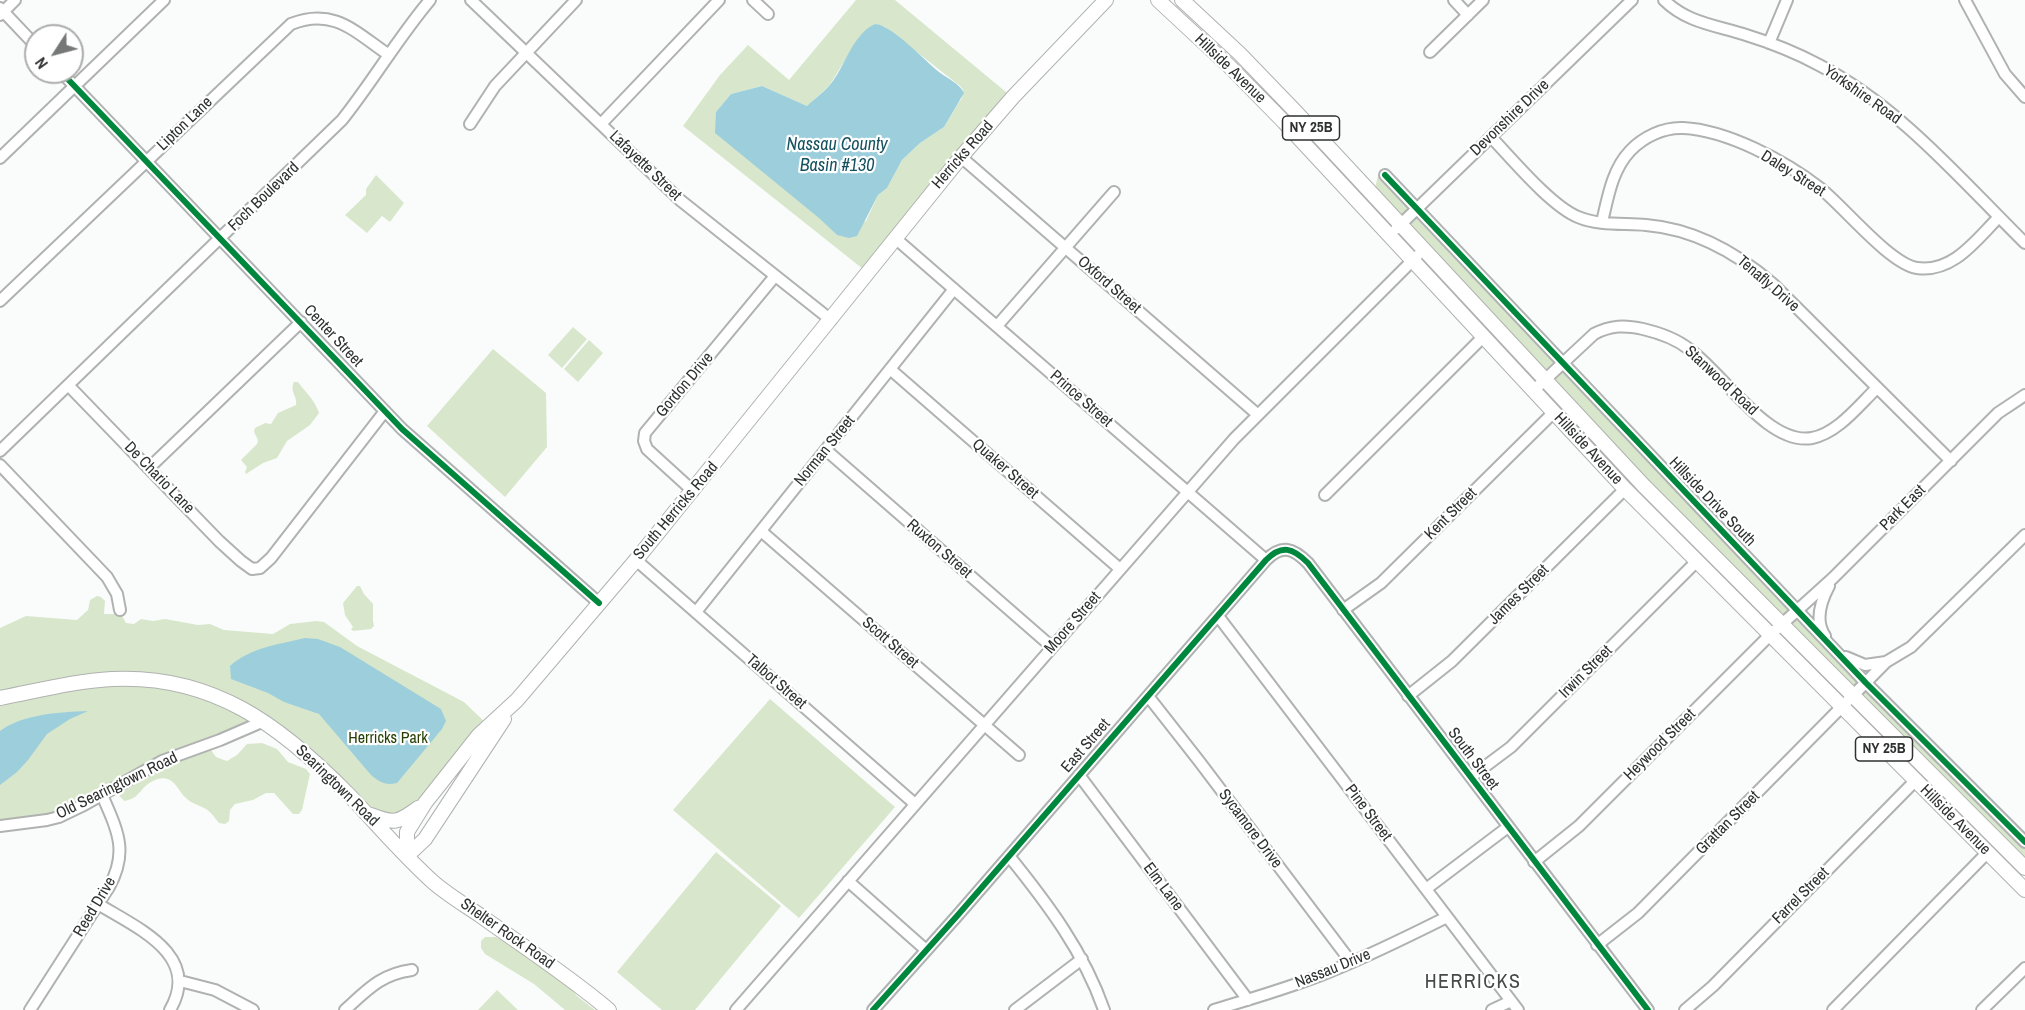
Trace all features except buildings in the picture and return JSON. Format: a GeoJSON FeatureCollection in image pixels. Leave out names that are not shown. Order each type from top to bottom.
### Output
{"type":"FeatureCollection","features":[{"type":"Feature","properties":{"kind":"main road","name":"Herricks Road"},"geometry":{"type":"LineString","coordinates":[[831,320],[895,238],[1013,97],[1106,0]]}},
{"type":"Feature","properties":{"kind":"main road","name":"Hillside Avenue"},"geometry":{"type":"LineString","coordinates":[[1158,0],[1256,93],[1625,489],[2025,890]]}},
{"type":"Feature","properties":{"kind":"main road","name":"Hillside Avenue"},"geometry":{"type":"LineString","coordinates":[[1182,0],[1278,93],[1644,486],[2025,868]]}},
{"type":"Feature","properties":{"kind":"main road","name":"South Herricks Road"},"geometry":{"type":"LineString","coordinates":[[407,856],[425,839],[517,700],[636,560],[831,320]]}},
{"type":"Feature","properties":{"kind":"main road","name":"Searingtown Road"},"geometry":{"type":"LineString","coordinates":[[0,698],[108,679],[152,680],[185,686],[213,695],[264,721],[315,762],[407,856]]}},
{"type":"Feature","properties":{"kind":"main road","name":"South Herricks Road"},"geometry":{"type":"LineString","coordinates":[[407,856],[407,832],[425,803],[478,736],[517,700]]}},
{"type":"Feature","properties":{"kind":"main road"},"geometry":{"type":"LineString","coordinates":[[366,812],[392,822],[402,820],[425,803]]}},
{"type":"Feature","properties":{"kind":"main road","name":"Shelter Rock Road"},"geometry":{"type":"LineString","coordinates":[[407,856],[436,884],[586,991],[609,1010]]}},
{"type":"Feature","properties":{"kind":"street"},"geometry":{"type":"LineString","coordinates":[[15,0],[1,12],[24,34]]}},
{"type":"Feature","properties":{"kind":"street"},"geometry":{"type":"LineString","coordinates":[[0,158],[164,0]]}},
{"type":"Feature","properties":{"kind":"street","name":"Foch Boulevard"},"geometry":{"type":"LineString","coordinates":[[0,451],[342,120],[430,0]]}},
{"type":"Feature","properties":{"kind":"street","name":"Lafayette Street"},"geometry":{"type":"LineString","coordinates":[[471,0],[680,200],[831,320]]}},
{"type":"Feature","properties":{"kind":"street"},"geometry":{"type":"LineString","coordinates":[[470,124],[495,86],[576,0]]}},
{"type":"Feature","properties":{"kind":"street"},"geometry":{"type":"LineString","coordinates":[[601,124],[718,0]]}},
{"type":"Feature","properties":{"kind":"street"},"geometry":{"type":"LineString","coordinates":[[753,0],[768,14]]}},
{"type":"Feature","properties":{"kind":"street"},"geometry":{"type":"LineString","coordinates":[[1454,0],[1468,15]]}},
{"type":"Feature","properties":{"kind":"street"},"geometry":{"type":"LineString","coordinates":[[1430,52],[1483,0]]}},
{"type":"Feature","properties":{"kind":"street","name":"Devonshire Drive"},"geometry":{"type":"LineString","coordinates":[[1389,236],[1632,0]]}},
{"type":"Feature","properties":{"kind":"street","name":"Yorkshire Road"},"geometry":{"type":"LineString","coordinates":[[1665,0],[1685,16],[1701,23],[1744,34],[1818,65],[1879,102],[1912,131],[2025,243]]}},
{"type":"Feature","properties":{"kind":"street"},"geometry":{"type":"LineString","coordinates":[[1769,43],[1787,0]]}},
{"type":"Feature","properties":{"kind":"street"},"geometry":{"type":"LineString","coordinates":[[1965,0],[2005,74],[2025,97]]}},
{"type":"Feature","properties":{"kind":"street","name":"Lipton Lane"},"geometry":{"type":"LineString","coordinates":[[0,301],[291,24],[311,17],[335,20],[389,55]]}},
{"type":"Feature","properties":{"kind":"street","name":"Center Street"},"geometry":{"type":"LineString","coordinates":[[75,86],[385,411],[463,484],[599,603]]}},
{"type":"Feature","properties":{"kind":"street","name":"Daley Street"},"geometry":{"type":"LineString","coordinates":[[1602,222],[1612,183],[1622,161],[1629,152],[1652,135],[1663,130],[1681,128],[1701,130],[1729,138],[1766,154],[1793,170],[1819,187],[1893,258],[1906,265],[1928,268],[1953,261],[1999,217]]}},
{"type":"Feature","properties":{"kind":"street","name":"Tenafly Drive"},"geometry":{"type":"LineString","coordinates":[[1491,137],[1562,208],[1579,218],[1676,230],[1706,240],[1740,258],[1773,284],[1951,460]]}},
{"type":"Feature","properties":{"kind":"street","name":"Oxford Street"},"geometry":{"type":"LineString","coordinates":[[962,157],[1257,414]]}},
{"type":"Feature","properties":{"kind":"street","name":"Hillside Drive South"},"geometry":{"type":"LineString","coordinates":[[1385,175],[1866,683],[2025,842]]}},
{"type":"Feature","properties":{"kind":"street"},"geometry":{"type":"LineString","coordinates":[[997,326],[1114,192]]}},
{"type":"Feature","properties":{"kind":"street","name":"Prince Street"},"geometry":{"type":"LineString","coordinates":[[895,238],[1266,560]]}},
{"type":"Feature","properties":{"kind":"street","name":"Moore Street"},"geometry":{"type":"LineString","coordinates":[[736,1010],[1257,414],[1424,250]]}},
{"type":"Feature","properties":{"kind":"street","name":"Gordon Drive"},"geometry":{"type":"LineString","coordinates":[[693,491],[647,449],[644,441],[645,433],[775,276]]}},
{"type":"Feature","properties":{"kind":"street","name":"Norman Street"},"geometry":{"type":"LineString","coordinates":[[696,612],[954,289]]}},
{"type":"Feature","properties":{"kind":"street"},"geometry":{"type":"LineString","coordinates":[[149,468],[301,322]]}},
{"type":"Feature","properties":{"kind":"street","name":"Stanwood Road"},"geometry":{"type":"LineString","coordinates":[[1533,391],[1594,334],[1605,328],[1618,326],[1659,333],[1690,349],[1771,427],[1783,434],[1799,438],[1813,438],[1832,430],[1877,388]]}},
{"type":"Feature","properties":{"kind":"street"},"geometry":{"type":"LineString","coordinates":[[1325,495],[1483,336]]}},
{"type":"Feature","properties":{"kind":"street","name":"Quaker Street"},"geometry":{"type":"LineString","coordinates":[[890,369],[1120,569]]}},
{"type":"Feature","properties":{"kind":"street","name":"De Chario Lane"},"geometry":{"type":"LineString","coordinates":[[68,385],[219,541],[252,569],[260,568],[272,558],[385,411]]}},
{"type":"Feature","properties":{"kind":"street","name":"Park East"},"geometry":{"type":"LineString","coordinates":[[1782,624],[1833,578],[1998,413],[2025,395]]}},
{"type":"Feature","properties":{"kind":"street","name":"Kent Street"},"geometry":{"type":"LineString","coordinates":[[1343,610],[1381,583],[1554,412]]}},
{"type":"Feature","properties":{"kind":"street","name":"Ruxton Street"},"geometry":{"type":"LineString","coordinates":[[826,450],[1052,647]]}},
{"type":"Feature","properties":{"kind":"street"},"geometry":{"type":"LineString","coordinates":[[0,465],[106,577],[117,594],[120,610]]}},
{"type":"Feature","properties":{"kind":"street","name":"James Street"},"geometry":{"type":"LineString","coordinates":[[1408,696],[1452,661],[1625,489]]}},
{"type":"Feature","properties":{"kind":"street","name":"Scott Street"},"geometry":{"type":"LineString","coordinates":[[761,531],[1019,755]]}},
{"type":"Feature","properties":{"kind":"street","name":"Grattan Street"},"geometry":{"type":"LineString","coordinates":[[1597,945],[1638,913],[1886,662],[1911,646],[2025,535]]}},
{"type":"Feature","properties":{"kind":"street","name":"South Street"},"geometry":{"type":"LineString","coordinates":[[1266,560],[1277,551],[1287,550],[1298,554],[1308,563],[1648,1010]]}},
{"type":"Feature","properties":{"kind":"street","name":"Talbot Street"},"geometry":{"type":"LineString","coordinates":[[636,560],[915,804]]}},
{"type":"Feature","properties":{"kind":"street","name":"East Street"},"geometry":{"type":"LineString","coordinates":[[873,1010],[1266,560]]}},
{"type":"Feature","properties":{"kind":"street","name":"Irwin Street"},"geometry":{"type":"LineString","coordinates":[[1471,777],[1511,747],[1697,561]]}},
{"type":"Feature","properties":{"kind":"street"},"geometry":{"type":"LineString","coordinates":[[1833,578],[1822,598],[1819,614],[1822,632],[1834,649],[1850,660],[1865,665],[1886,662]]}},
{"type":"Feature","properties":{"kind":"street","name":"Pine Street"},"geometry":{"type":"LineString","coordinates":[[1218,616],[1518,1010]]}},
{"type":"Feature","properties":{"kind":"street","name":"Heywood Street"},"geometry":{"type":"LineString","coordinates":[[1534,862],[1579,826],[1782,624]]}},
{"type":"Feature","properties":{"kind":"street","name":"Sycamore Drive"},"geometry":{"type":"LineString","coordinates":[[1148,696],[1351,962]]}},
{"type":"Feature","properties":{"kind":"street","name":"Old Searingtown Road"},"geometry":{"type":"LineString","coordinates":[[0,826],[59,817],[162,761],[264,721]]}},
{"type":"Feature","properties":{"kind":"street","name":"Elm Lane"},"geometry":{"type":"LineString","coordinates":[[1079,775],[1248,1000]]}},
{"type":"Feature","properties":{"kind":"street","name":"Farrel Street"},"geometry":{"type":"LineString","coordinates":[[1685,1010],[1713,986],[1916,780]]}},
{"type":"Feature","properties":{"kind":"street","name":"Reed Drive"},"geometry":{"type":"LineString","coordinates":[[30,1010],[114,878],[121,853],[118,833],[102,795]]}},
{"type":"Feature","properties":{"kind":"street"},"geometry":{"type":"LineString","coordinates":[[1426,889],[1508,827]]}},
{"type":"Feature","properties":{"kind":"street"},"geometry":{"type":"LineString","coordinates":[[1833,1010],[1988,852]]}},
{"type":"Feature","properties":{"kind":"street"},"geometry":{"type":"LineString","coordinates":[[1009,856],[1058,920],[1082,959],[1104,1010]]}},
{"type":"Feature","properties":{"kind":"street"},"geometry":{"type":"LineString","coordinates":[[848,880],[926,950]]}},
{"type":"Feature","properties":{"kind":"street"},"geometry":{"type":"LineString","coordinates":[[98,904],[151,936],[163,947],[178,971],[180,981],[170,1010]]}},
{"type":"Feature","properties":{"kind":"street","name":"Nassau Drive"},"geometry":{"type":"LineString","coordinates":[[1214,1010],[1324,974],[1383,949],[1447,917]]}},
{"type":"Feature","properties":{"kind":"street"},"geometry":{"type":"LineString","coordinates":[[1015,1010],[1082,959]]}},
{"type":"Feature","properties":{"kind":"street"},"geometry":{"type":"LineString","coordinates":[[1982,1010],[2025,968]]}},
{"type":"Feature","properties":{"kind":"street"},"geometry":{"type":"LineString","coordinates":[[345,1010],[376,982],[411,970]]}},
{"type":"Feature","properties":{"kind":"street"},"geometry":{"type":"LineString","coordinates":[[180,981],[215,990],[253,1010]]}},
{"type":"Feature","properties":{"kind":"street"},"geometry":{"type":"LineString","coordinates":[[1492,1010],[1511,1001]]}},
{"type":"Feature","properties":{"kind":"green space"},"geometry":{"type":"Polygon","coordinates":[[[856,0],[895,0],[1012,97],[868,273],[683,126],[720,75],[748,45],[789,80],[856,0]],[[875,24],[860,36],[829,86],[807,106],[762,86],[731,94],[716,112],[837,235],[866,221],[878,195],[887,188],[902,160],[920,143],[944,127],[962,98],[963,90],[960,86],[885,27],[875,24]]]}},
{"type":"Feature","properties":{"kind":"green space"},"geometry":{"type":"Polygon","coordinates":[[[1380,169],[2025,842],[2025,868],[1644,486],[1373,195],[1380,169]]]}},
{"type":"Feature","properties":{"kind":"green space"},"geometry":{"type":"Polygon","coordinates":[[[376,175],[404,203],[390,222],[382,216],[367,233],[345,215],[366,195],[366,189],[376,175]]]}},
{"type":"Feature","properties":{"kind":"green space"},"geometry":{"type":"Polygon","coordinates":[[[573,327],[587,339],[562,368],[548,355],[573,327]]]}},
{"type":"Feature","properties":{"kind":"green space"},"geometry":{"type":"Polygon","coordinates":[[[589,340],[603,353],[578,382],[564,369],[589,340]]]}},
{"type":"Feature","properties":{"kind":"green space"},"geometry":{"type":"Polygon","coordinates":[[[493,349],[546,393],[547,447],[505,497],[427,426],[493,349]]]}},
{"type":"Feature","properties":{"kind":"green space"},"geometry":{"type":"Polygon","coordinates":[[[294,382],[298,382],[319,413],[310,425],[287,441],[277,458],[263,463],[246,474],[247,467],[241,460],[257,444],[255,428],[265,423],[271,424],[278,413],[296,405],[292,388],[294,382]]]}},
{"type":"Feature","properties":{"kind":"green space"},"geometry":{"type":"Polygon","coordinates":[[[357,586],[360,586],[373,604],[374,626],[371,629],[353,631],[345,615],[343,603],[357,586]]]}},
{"type":"Feature","properties":{"kind":"green space","name":"Herricks Park"},"geometry":{"type":"Polygon","coordinates":[[[97,596],[105,601],[104,614],[121,614],[126,623],[134,624],[141,619],[153,621],[165,619],[198,625],[210,624],[224,630],[273,634],[290,624],[324,622],[357,646],[464,702],[489,726],[425,803],[383,819],[263,721],[212,743],[211,750],[216,757],[227,761],[237,755],[247,744],[262,743],[277,749],[288,762],[306,769],[310,774],[302,810],[299,814],[293,814],[274,793],[266,793],[253,800],[235,804],[230,810],[229,821],[225,824],[219,823],[208,810],[193,803],[172,782],[162,778],[148,784],[137,796],[129,800],[124,801],[117,793],[120,786],[72,811],[0,826],[0,628],[26,616],[77,620],[88,610],[90,600],[97,596]]]}},
{"type":"Feature","properties":{"kind":"green space"},"geometry":{"type":"Polygon","coordinates":[[[770,699],[895,807],[799,918],[673,810],[770,699]]]}},
{"type":"Feature","properties":{"kind":"green space"},"geometry":{"type":"Polygon","coordinates":[[[716,852],[781,906],[695,1010],[662,1010],[617,972],[716,852]]]}},
{"type":"Feature","properties":{"kind":"green space"},"geometry":{"type":"Polygon","coordinates":[[[485,937],[496,937],[529,955],[563,980],[577,996],[595,1010],[565,1010],[534,984],[485,954],[481,948],[481,941],[485,937]]]}},
{"type":"Feature","properties":{"kind":"green space"},"geometry":{"type":"Polygon","coordinates":[[[497,990],[518,1010],[478,1010],[497,990]]]}},
{"type":"Feature","properties":{"kind":"water","name":"Nassau County Basin #130"},"geometry":{"type":"Polygon","coordinates":[[[875,24],[899,36],[964,93],[944,127],[920,143],[902,160],[887,188],[878,195],[857,236],[849,238],[837,235],[715,133],[716,112],[731,94],[762,86],[807,106],[835,79],[860,35],[875,24]]]}},
{"type":"Feature","properties":{"kind":"water"},"geometry":{"type":"Polygon","coordinates":[[[305,638],[318,639],[340,647],[441,709],[446,721],[442,729],[397,783],[383,783],[371,775],[319,714],[231,679],[230,666],[246,655],[305,638]]]}},
{"type":"Feature","properties":{"kind":"water"},"geometry":{"type":"Polygon","coordinates":[[[88,711],[70,719],[47,734],[17,772],[0,785],[0,731],[31,717],[88,711]]]}},
{"type":"Feature","properties":{"kind":"cycle path"},"geometry":{"type":"LineString","coordinates":[[72,84],[402,429],[599,603]]}},
{"type":"Feature","properties":{"kind":"cycle path"},"geometry":{"type":"LineString","coordinates":[[1385,175],[1866,683],[2025,842]]}},
{"type":"Feature","properties":{"kind":"cycle path"},"geometry":{"type":"LineString","coordinates":[[873,1010],[1266,560],[1282,550],[1292,551],[1308,563],[1648,1010]]}},
{"type":"Feature","properties":{"kind":"district","name":"HERRICKS"},"geometry":{"type":"Point","coordinates":[1473,983]}}]}
